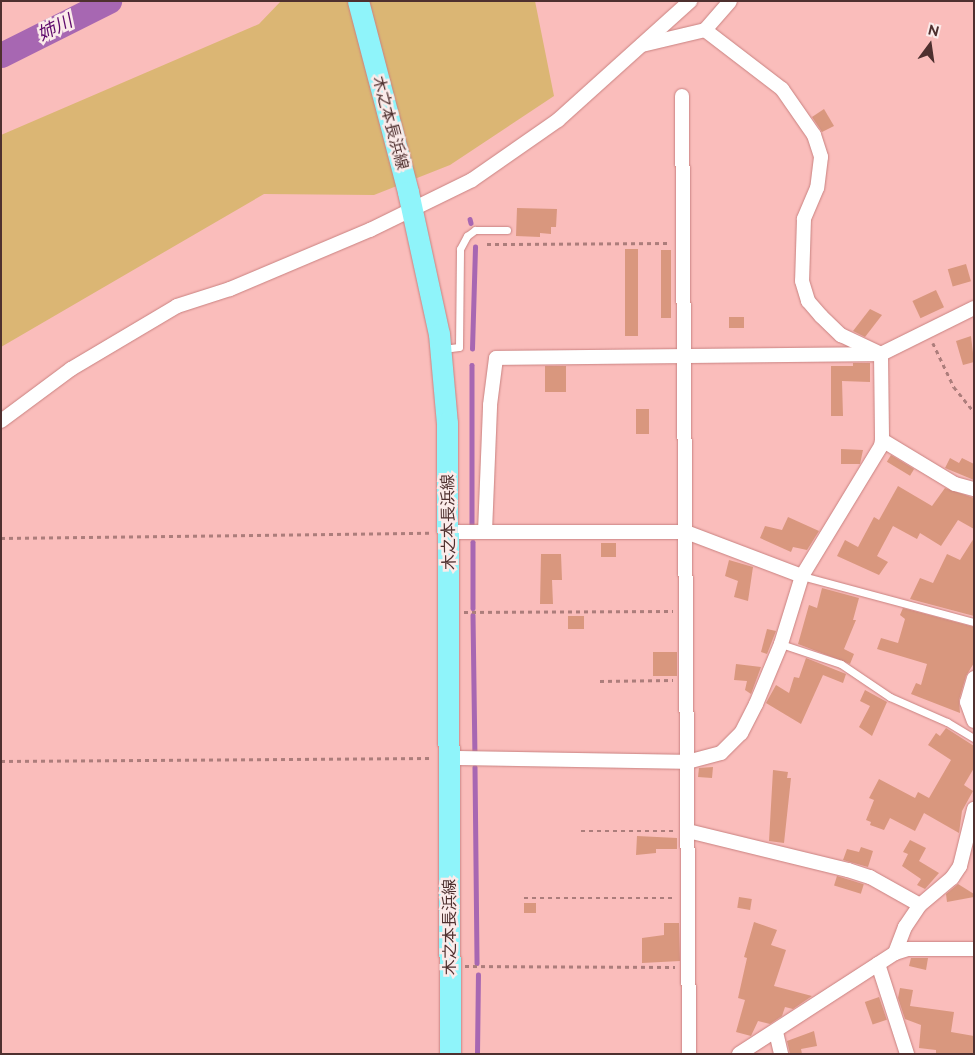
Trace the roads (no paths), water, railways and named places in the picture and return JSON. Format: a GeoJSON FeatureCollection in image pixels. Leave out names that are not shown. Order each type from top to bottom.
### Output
{"type":"FeatureCollection","features":[{"type":"Feature","properties":{"kind":"main road","name":"木之本長浜線"},"geometry":{"type":"LineString","coordinates":[[358,1],[410,202],[440,349],[447,423],[450,532],[450,1054]]}},
{"type":"Feature","properties":{"kind":"street"},"geometry":{"type":"LineString","coordinates":[[1,421],[71,369],[177,306],[230,289],[410,202],[472,180],[558,120],[690,1]]}},
{"type":"Feature","properties":{"kind":"street"},"geometry":{"type":"LineString","coordinates":[[639,46],[705,30],[730,1]]}},
{"type":"Feature","properties":{"kind":"street"},"geometry":{"type":"LineString","coordinates":[[705,30],[782,89],[814,135],[821,157],[821,172],[804,218],[804,291],[813,308],[841,335],[881,354]]}},
{"type":"Feature","properties":{"kind":"street"},"geometry":{"type":"LineString","coordinates":[[682,96],[689,1054]]}},
{"type":"Feature","properties":{"kind":"street"},"geometry":{"type":"LineString","coordinates":[[485,532],[490,405],[496,358],[881,354],[974,308]]}},
{"type":"Feature","properties":{"kind":"street"},"geometry":{"type":"LineString","coordinates":[[451,758],[688,762],[711,757],[734,742],[756,704],[781,644],[802,576],[872,461],[882,440],[881,354]]}},
{"type":"Feature","properties":{"kind":"street"},"geometry":{"type":"LineString","coordinates":[[882,440],[955,484],[974,489]]}},
{"type":"Feature","properties":{"kind":"street"},"geometry":{"type":"LineString","coordinates":[[450,532],[686,532],[802,576]]}},
{"type":"Feature","properties":{"kind":"street"},"geometry":{"type":"LineString","coordinates":[[974,678],[967,702],[974,722]]}},
{"type":"Feature","properties":{"kind":"street"},"geometry":{"type":"LineString","coordinates":[[895,953],[905,927],[920,905],[952,878],[960,866],[974,808]]}},
{"type":"Feature","properties":{"kind":"street"},"geometry":{"type":"LineString","coordinates":[[688,831],[870,877],[920,905]]}},
{"type":"Feature","properties":{"kind":"street"},"geometry":{"type":"LineString","coordinates":[[739,1054],[776,1032],[895,953],[908,949],[974,949]]}},
{"type":"Feature","properties":{"kind":"street"},"geometry":{"type":"LineString","coordinates":[[878,964],[907,1054]]}},
{"type":"Feature","properties":{"kind":"street"},"geometry":{"type":"LineString","coordinates":[[776,1032],[781,1054]]}},
{"type":"Feature","properties":{"kind":"lane"},"geometry":{"type":"LineString","coordinates":[[440,349],[460,347],[460,249],[466,236],[475,230],[507,230]]}},
{"type":"Feature","properties":{"kind":"lane"},"geometry":{"type":"LineString","coordinates":[[802,576],[974,622]]}},
{"type":"Feature","properties":{"kind":"lane"},"geometry":{"type":"LineString","coordinates":[[781,644],[841,664],[890,697],[947,722],[974,738]]}},
{"type":"Feature","properties":{"kind":"waterway","name":"姉川"},"geometry":{"type":"LineString","coordinates":[[1,55],[109,1]]}},
{"type":"Feature","properties":{"kind":"waterway"},"geometry":{"type":"LineString","coordinates":[[470,219],[471,223]]}},
{"type":"Feature","properties":{"kind":"waterway"},"geometry":{"type":"LineString","coordinates":[[472,349],[475,247]]}},
{"type":"Feature","properties":{"kind":"waterway"},"geometry":{"type":"LineString","coordinates":[[472,365],[472,525]]}},
{"type":"Feature","properties":{"kind":"waterway"},"geometry":{"type":"LineString","coordinates":[[473,542],[473,608]]}},
{"type":"Feature","properties":{"kind":"waterway"},"geometry":{"type":"LineString","coordinates":[[473,615],[475,752]]}},
{"type":"Feature","properties":{"kind":"waterway"},"geometry":{"type":"LineString","coordinates":[[475,767],[477,963]]}},
{"type":"Feature","properties":{"kind":"waterway"},"geometry":{"type":"LineString","coordinates":[[477,1054],[478,975]]}}]}
